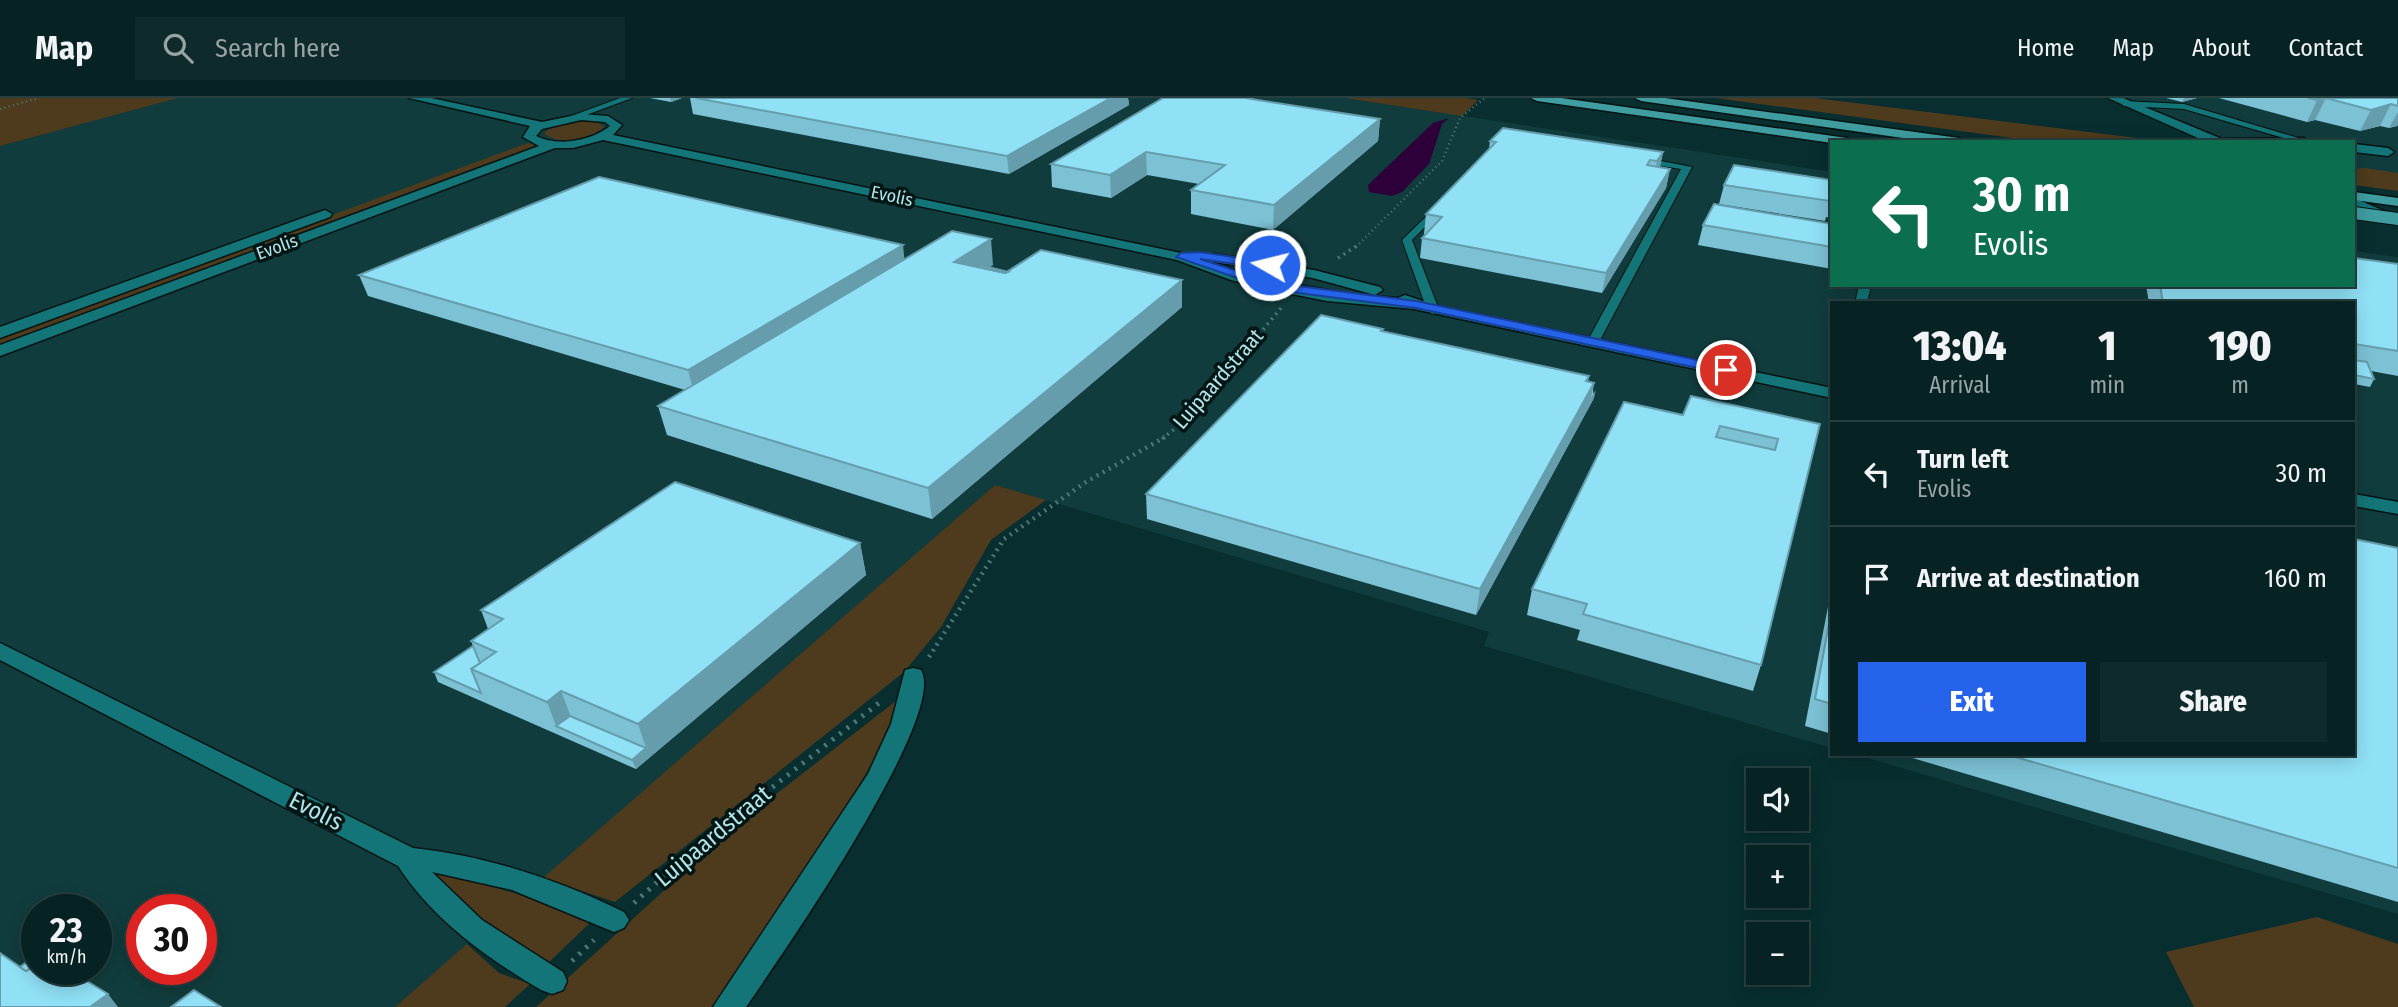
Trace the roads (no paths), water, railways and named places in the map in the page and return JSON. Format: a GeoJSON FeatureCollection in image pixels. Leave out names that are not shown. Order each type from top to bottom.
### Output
{"type":"FeatureCollection","features":[{"type":"Feature","properties":{"kind":"highway"},"geometry":{"type":"LineString","coordinates":[[1641,98],[1945,140]]}},
{"type":"Feature","properties":{"kind":"highway"},"geometry":{"type":"LineString","coordinates":[[1543,99],[1833,140]]}},
{"type":"Feature","properties":{"kind":"highway"},"geometry":{"type":"LineString","coordinates":[[2355,196],[2398,202]]}},
{"type":"Feature","properties":{"kind":"highway"},"geometry":{"type":"LineString","coordinates":[[2355,213],[2398,221]]}},
{"type":"Feature","properties":{"kind":"street"},"geometry":{"type":"LineString","coordinates":[[415,98],[542,125]]}},
{"type":"Feature","properties":{"kind":"street"},"geometry":{"type":"LineString","coordinates":[[2119,100],[2213,140]]}},
{"type":"Feature","properties":{"kind":"street"},"geometry":{"type":"LineString","coordinates":[[570,118],[601,118],[613,122],[615,128],[602,136],[576,143],[555,144],[531,139],[531,130],[570,118]]}},
{"type":"Feature","properties":{"kind":"street","name":"Evolis"},"geometry":{"type":"LineString","coordinates":[[602,136],[1181,257],[1253,280],[1298,290],[1416,304]]}},
{"type":"Feature","properties":{"kind":"street","name":"Evolis"},"geometry":{"type":"LineString","coordinates":[[0,333],[531,139]]}},
{"type":"Feature","properties":{"kind":"street","name":"Evolis"},"geometry":{"type":"LineString","coordinates":[[0,351],[555,144]]}},
{"type":"Feature","properties":{"kind":"street"},"geometry":{"type":"LineString","coordinates":[[2355,148],[2395,151]]}},
{"type":"Feature","properties":{"kind":"street"},"geometry":{"type":"LineString","coordinates":[[2355,202],[2398,221]]}},
{"type":"Feature","properties":{"kind":"street","name":"Evolis"},"geometry":{"type":"LineString","coordinates":[[1181,257],[1199,256],[1314,274],[1433,310],[1830,393]]}},
{"type":"Feature","properties":{"kind":"street"},"geometry":{"type":"LineString","coordinates":[[2355,499],[2398,509]]}},
{"type":"Feature","properties":{"kind":"street","name":"Evolis"},"geometry":{"type":"LineString","coordinates":[[0,650],[408,858],[444,861],[536,887],[572,898],[614,920]]}},
{"type":"Feature","properties":{"kind":"street"},"geometry":{"type":"LineString","coordinates":[[728,1007],[769,950],[868,796],[895,745],[913,691],[912,676]]}},
{"type":"Feature","properties":{"kind":"street","name":"Evolis"},"geometry":{"type":"LineString","coordinates":[[408,858],[419,878],[475,930],[506,955],[552,981]]}},
{"type":"Feature","properties":{"kind":"lane"},"geometry":{"type":"LineString","coordinates":[[570,118],[628,98]]}},
{"type":"Feature","properties":{"kind":"lane"},"geometry":{"type":"LineString","coordinates":[[2119,100],[2184,107],[2299,140]]}},
{"type":"Feature","properties":{"kind":"lane"},"geometry":{"type":"LineString","coordinates":[[1593,342],[1687,167],[1634,159]]}},
{"type":"Feature","properties":{"kind":"lane"},"geometry":{"type":"LineString","coordinates":[[1433,310],[1407,240],[1451,194]]}}]}
